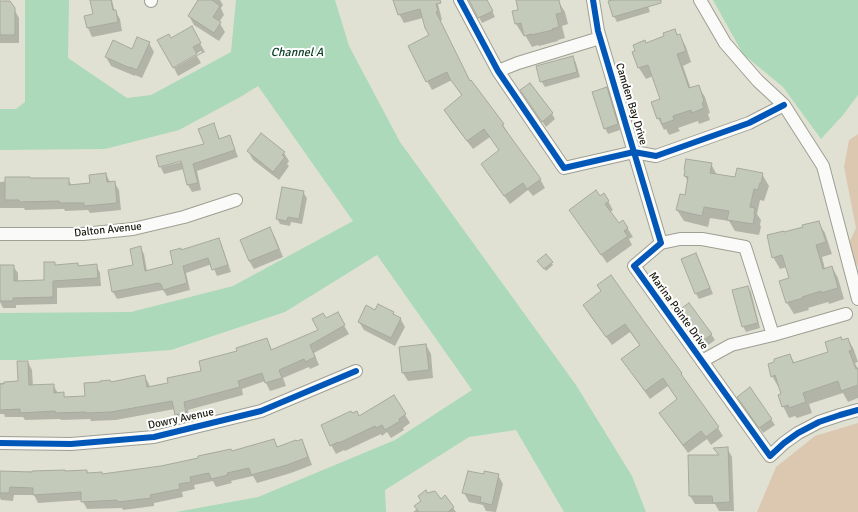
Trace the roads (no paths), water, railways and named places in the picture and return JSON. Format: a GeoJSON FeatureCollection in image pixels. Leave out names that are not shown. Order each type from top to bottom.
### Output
{"type":"FeatureCollection","features":[{"type":"Feature","properties":{"kind":"street"},"geometry":{"type":"LineString","coordinates":[[460,0],[498,72],[564,168],[634,152],[661,244],[680,239],[702,239],[745,247],[772,335]]}},
{"type":"Feature","properties":{"kind":"street","name":"Camden Bay Drive"},"geometry":{"type":"LineString","coordinates":[[593,0],[598,31],[634,152],[656,156],[749,123],[784,105]]}},
{"type":"Feature","properties":{"kind":"street"},"geometry":{"type":"LineString","coordinates":[[700,0],[725,43],[758,81],[784,105],[822,166],[858,299]]}},
{"type":"Feature","properties":{"kind":"street"},"geometry":{"type":"LineString","coordinates":[[498,72],[518,63],[600,38]]}},
{"type":"Feature","properties":{"kind":"street","name":"Dalton Avenue"},"geometry":{"type":"LineString","coordinates":[[0,234],[83,234],[134,229],[184,217],[236,200]]}},
{"type":"Feature","properties":{"kind":"street","name":"Marina Pointe Drive"},"geometry":{"type":"LineString","coordinates":[[661,244],[634,266],[770,456],[798,433],[819,422],[858,410]]}},
{"type":"Feature","properties":{"kind":"street"},"geometry":{"type":"LineString","coordinates":[[702,361],[731,346],[846,314]]}},
{"type":"Feature","properties":{"kind":"street","name":"Dowry Avenue"},"geometry":{"type":"LineString","coordinates":[[0,443],[71,444],[154,437],[262,411],[356,371]]}},
{"type":"Feature","properties":{"kind":"water","name":"Channel A"},"geometry":{"type":"Polygon","coordinates":[[[25,0],[69,0],[68,58],[127,98],[151,95],[231,52],[236,0],[335,0],[349,46],[400,142],[576,385],[632,476],[646,512],[564,512],[516,430],[469,437],[385,490],[386,512],[176,512],[258,497],[395,440],[472,390],[377,255],[285,312],[171,350],[34,360],[0,360],[0,313],[131,312],[233,286],[353,221],[258,86],[179,130],[105,149],[0,150],[0,109],[16,109],[25,102],[25,0]]]}},
{"type":"Feature","properties":{"kind":"water"},"geometry":{"type":"Polygon","coordinates":[[[713,0],[858,0],[858,95],[843,115],[821,139],[783,87],[743,54],[713,0]]]}}]}
